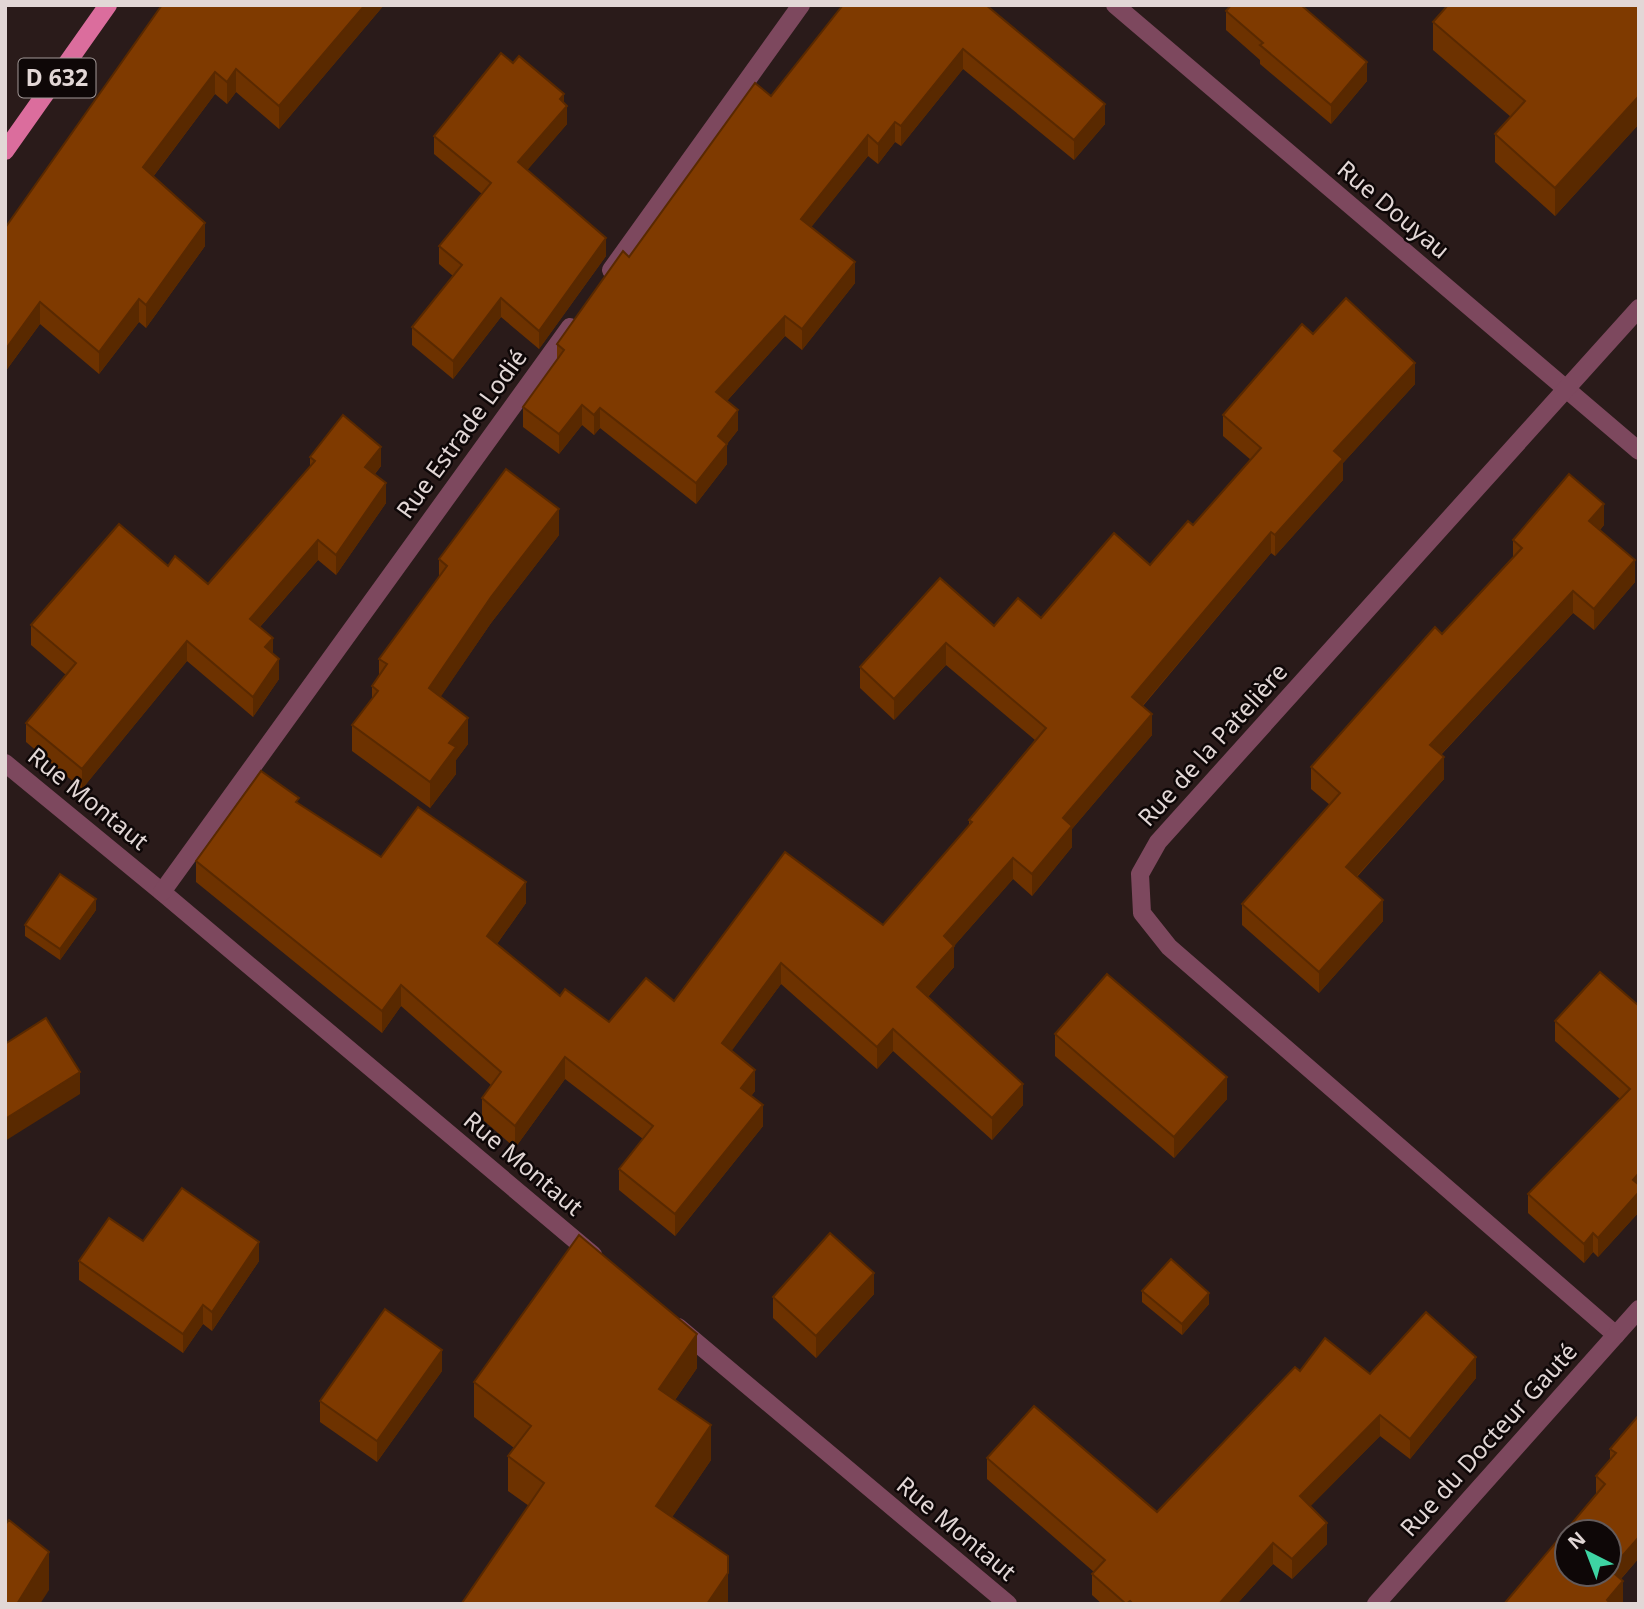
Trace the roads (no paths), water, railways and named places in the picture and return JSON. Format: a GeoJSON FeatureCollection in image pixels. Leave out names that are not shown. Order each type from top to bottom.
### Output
{"type":"FeatureCollection","features":[{"type":"Feature","properties":{"kind":"main road","name":"D 632"},"geometry":{"type":"LineString","coordinates":[[5,151],[108,5]]}},
{"type":"Feature","properties":{"kind":"street"},"geometry":{"type":"LineString","coordinates":[[599,286],[802,5]]}},
{"type":"Feature","properties":{"kind":"street","name":"Rue Douyau"},"geometry":{"type":"LineString","coordinates":[[1115,5],[1639,451]]}},
{"type":"Feature","properties":{"kind":"street","name":"Rue Estrade Lodié"},"geometry":{"type":"LineString","coordinates":[[163,891],[583,308]]}},
{"type":"Feature","properties":{"kind":"street","name":"Rue de la Patelière"},"geometry":{"type":"LineString","coordinates":[[1616,1335],[1169,947],[1142,913],[1140,874],[1158,842],[1639,308]]}},
{"type":"Feature","properties":{"kind":"street","name":"Rue Montaut"},"geometry":{"type":"LineString","coordinates":[[5,763],[163,891],[609,1269]]}},
{"type":"Feature","properties":{"kind":"street","name":"Rue du Docteur Gauté"},"geometry":{"type":"LineString","coordinates":[[1376,1604],[1639,1310]]}},
{"type":"Feature","properties":{"kind":"street","name":"Rue Montaut"},"geometry":{"type":"LineString","coordinates":[[662,1314],[1008,1604]]}}]}
